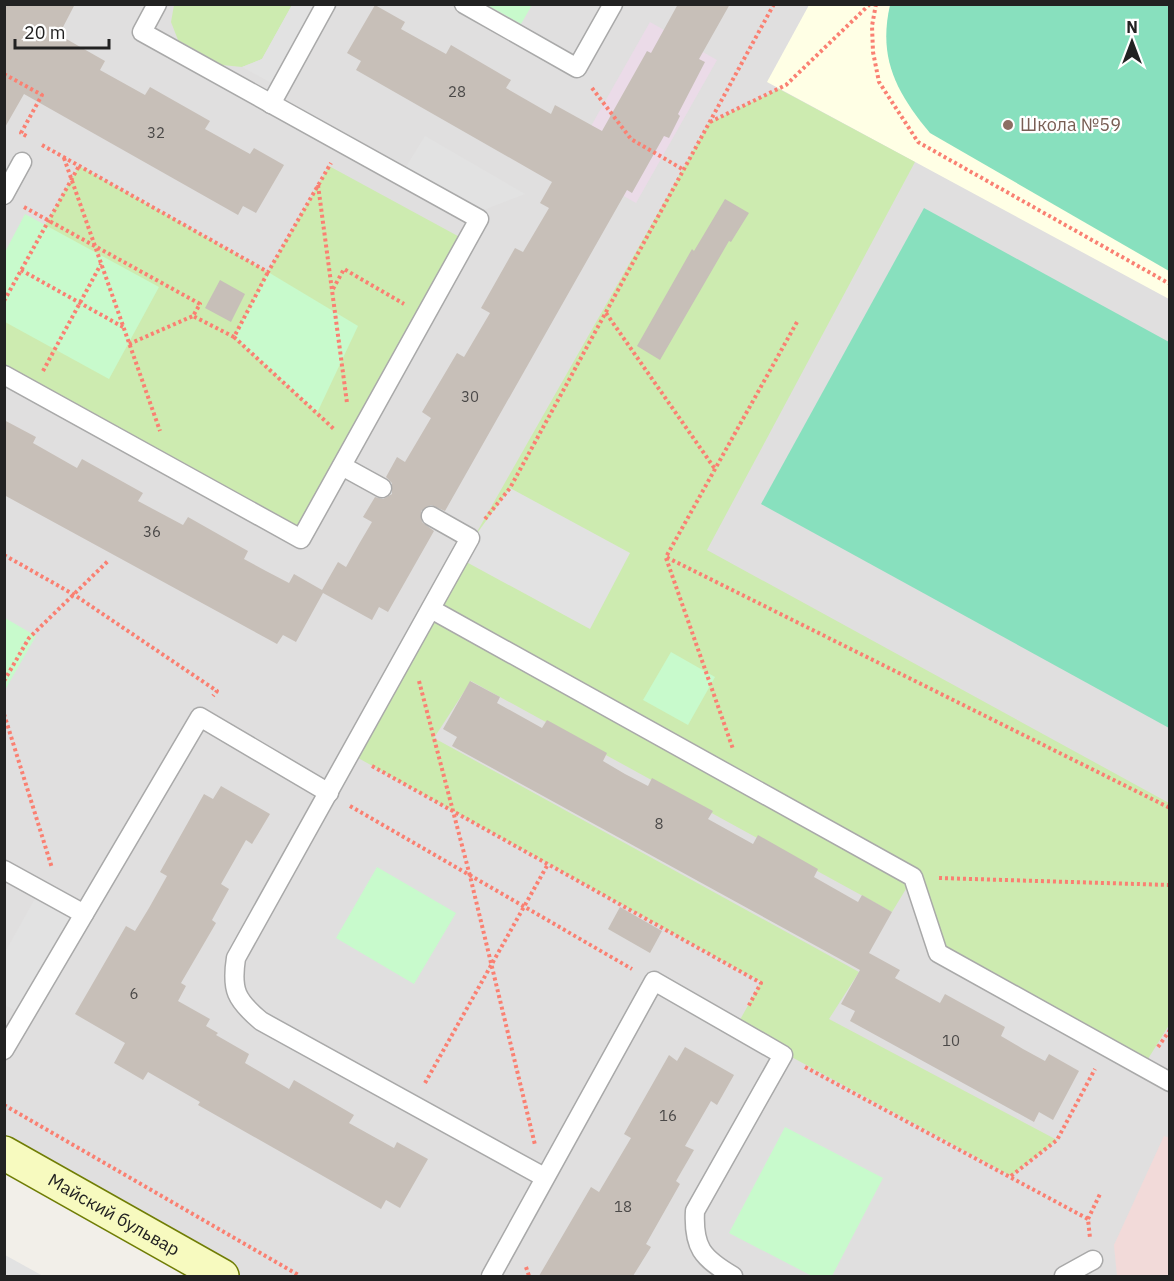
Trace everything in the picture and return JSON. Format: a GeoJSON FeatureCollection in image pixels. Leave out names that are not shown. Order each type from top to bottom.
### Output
{"type":"FeatureCollection","features":[{"type":"Feature","properties":{"kind":"main road","name":"Майский бульвар"},"geometry":{"type":"LineString","coordinates":[[4,1153],[222,1276]]}},
{"type":"Feature","properties":{"kind":"lane"},"geometry":{"type":"LineString","coordinates":[[4,375],[301,539],[479,219],[142,32],[158,4]]}},
{"type":"Feature","properties":{"kind":"lane"},"geometry":{"type":"LineString","coordinates":[[271,104],[326,4]]}},
{"type":"Feature","properties":{"kind":"lane"},"geometry":{"type":"LineString","coordinates":[[464,4],[578,68],[613,4]]}},
{"type":"Feature","properties":{"kind":"lane"},"geometry":{"type":"LineString","coordinates":[[4,195],[22,162]]}},
{"type":"Feature","properties":{"kind":"lane"},"geometry":{"type":"LineString","coordinates":[[342,466],[382,488]]}},
{"type":"Feature","properties":{"kind":"lane"},"geometry":{"type":"LineString","coordinates":[[431,516],[470,538],[236,958],[232,982],[241,1005],[261,1021],[544,1177]]}},
{"type":"Feature","properties":{"kind":"lane"},"geometry":{"type":"LineString","coordinates":[[431,609],[913,877],[938,953],[1170,1082]]}},
{"type":"Feature","properties":{"kind":"lane"},"geometry":{"type":"LineString","coordinates":[[4,1050],[200,717],[329,793]]}},
{"type":"Feature","properties":{"kind":"lane"},"geometry":{"type":"LineString","coordinates":[[4,870],[84,914]]}},
{"type":"Feature","properties":{"kind":"lane"},"geometry":{"type":"LineString","coordinates":[[491,1276],[654,981],[783,1055],[696,1211],[694,1234],[700,1252],[733,1276]]}},
{"type":"Feature","properties":{"kind":"lane"},"geometry":{"type":"LineString","coordinates":[[1064,1276],[1094,1260]]}},
{"type":"Feature","properties":{"kind":"path"},"geometry":{"type":"LineString","coordinates":[[470,538],[510,488],[774,4]]}},
{"type":"Feature","properties":{"kind":"path"},"geometry":{"type":"LineString","coordinates":[[709,123],[786,85],[870,4]]}},
{"type":"Feature","properties":{"kind":"path"},"geometry":{"type":"LineString","coordinates":[[876,4],[872,26],[873,52],[879,82],[896,111],[918,141],[1170,284]]}},
{"type":"Feature","properties":{"kind":"path"},"geometry":{"type":"LineString","coordinates":[[578,68],[631,139],[684,170]]}},
{"type":"Feature","properties":{"kind":"path"},"geometry":{"type":"LineString","coordinates":[[4,74],[42,95],[21,133],[29,138]]}},
{"type":"Feature","properties":{"kind":"path"},"geometry":{"type":"LineString","coordinates":[[38,143],[268,272]]}},
{"type":"Feature","properties":{"kind":"path"},"geometry":{"type":"LineString","coordinates":[[234,337],[268,272],[342,143]]}},
{"type":"Feature","properties":{"kind":"path"},"geometry":{"type":"LineString","coordinates":[[64,157],[172,468]]}},
{"type":"Feature","properties":{"kind":"path"},"geometry":{"type":"LineString","coordinates":[[4,301],[79,166]]}},
{"type":"Feature","properties":{"kind":"path"},"geometry":{"type":"LineString","coordinates":[[318,185],[353,446]]}},
{"type":"Feature","properties":{"kind":"path"},"geometry":{"type":"LineString","coordinates":[[22,206],[200,304],[193,316],[129,344]]}},
{"type":"Feature","properties":{"kind":"path"},"geometry":{"type":"LineString","coordinates":[[33,390],[101,263]]}},
{"type":"Feature","properties":{"kind":"path"},"geometry":{"type":"LineString","coordinates":[[333,289],[344,269],[425,317]]}},
{"type":"Feature","properties":{"kind":"path"},"geometry":{"type":"LineString","coordinates":[[21,270],[123,327]]}},
{"type":"Feature","properties":{"kind":"path"},"geometry":{"type":"LineString","coordinates":[[606,313],[715,469]]}},
{"type":"Feature","properties":{"kind":"path"},"geometry":{"type":"LineString","coordinates":[[193,316],[234,337],[353,446]]}},
{"type":"Feature","properties":{"kind":"path"},"geometry":{"type":"LineString","coordinates":[[745,784],[666,557],[797,322]]}},
{"type":"Feature","properties":{"kind":"path"},"geometry":{"type":"LineString","coordinates":[[4,555],[73,594],[216,691],[200,717]]}},
{"type":"Feature","properties":{"kind":"path"},"geometry":{"type":"LineString","coordinates":[[666,557],[1170,808]]}},
{"type":"Feature","properties":{"kind":"path"},"geometry":{"type":"LineString","coordinates":[[4,681],[29,638],[109,560]]}},
{"type":"Feature","properties":{"kind":"path"},"geometry":{"type":"LineString","coordinates":[[410,645],[544,1177]]}},
{"type":"Feature","properties":{"kind":"path"},"geometry":{"type":"LineString","coordinates":[[4,714],[63,903]]}},
{"type":"Feature","properties":{"kind":"path"},"geometry":{"type":"LineString","coordinates":[[351,754],[761,983],[736,1027]]}},
{"type":"Feature","properties":{"kind":"path"},"geometry":{"type":"LineString","coordinates":[[329,793],[524,908],[654,981]]}},
{"type":"Feature","properties":{"kind":"path"},"geometry":{"type":"LineString","coordinates":[[413,1105],[548,864]]}},
{"type":"Feature","properties":{"kind":"path"},"geometry":{"type":"LineString","coordinates":[[913,877],[1170,885]]}},
{"type":"Feature","properties":{"kind":"path"},"geometry":{"type":"LineString","coordinates":[[1011,1176],[1057,1140],[1107,1046]]}},
{"type":"Feature","properties":{"kind":"path"},"geometry":{"type":"LineString","coordinates":[[783,1055],[1088,1219]]}},
{"type":"Feature","properties":{"kind":"path"},"geometry":{"type":"LineString","coordinates":[[4,1105],[300,1276]]}},
{"type":"Feature","properties":{"kind":"path"},"geometry":{"type":"LineString","coordinates":[[1094,1260],[1088,1219],[1100,1194]]}},
{"type":"Feature","properties":{"kind":"shaded area"},"geometry":{"type":"Polygon","coordinates":[[[5,5],[1169,5],[1169,1276],[233,1276],[5,1145],[5,5]]]}},
{"type":"Feature","properties":{"kind":"shaded area"},"geometry":{"type":"Polygon","coordinates":[[[292,5],[322,5],[277,86],[242,67],[262,59],[292,5]]]}},
{"type":"Feature","properties":{"kind":"shaded area","name":"Школа №59"},"geometry":{"type":"Polygon","coordinates":[[[809,5],[1169,5],[1169,299],[767,82],[809,5]]]}},
{"type":"Feature","properties":{"kind":"shaded area"},"geometry":{"type":"Polygon","coordinates":[[[650,22],[717,60],[636,203],[569,165],[650,22]]]}},
{"type":"Feature","properties":{"kind":"shaded area"},"geometry":{"type":"Polygon","coordinates":[[[425,136],[525,194],[481,211],[406,167],[425,136]]]}},
{"type":"Feature","properties":{"kind":"shaded area"},"geometry":{"type":"Polygon","coordinates":[[[510,488],[630,553],[590,629],[459,558],[510,488]]]}},
{"type":"Feature","properties":{"kind":"shaded area"},"geometry":{"type":"Polygon","coordinates":[[[37,895],[75,916],[19,1013],[5,1005],[5,952],[37,895]]]}},
{"type":"Feature","properties":{"kind":"shaded area"},"geometry":{"type":"Polygon","coordinates":[[[1164,1136],[1170,1138],[1169,1276],[1117,1276],[1114,1245],[1164,1136]]]}},
{"type":"Feature","properties":{"kind":"shaded area"},"geometry":{"type":"Polygon","coordinates":[[[5,1255],[43,1276],[5,1276],[5,1255]]]}},
{"type":"Feature","properties":{"kind":"green space"},"geometry":{"type":"Polygon","coordinates":[[[174,5],[292,5],[262,59],[242,67],[222,65],[178,40],[171,22],[174,5]]]}},
{"type":"Feature","properties":{"kind":"green space"},"geometry":{"type":"Polygon","coordinates":[[[487,5],[532,5],[521,24],[487,5]]]}},
{"type":"Feature","properties":{"kind":"green space","name":"Школа №59"},"geometry":{"type":"Polygon","coordinates":[[[890,5],[1169,5],[1169,271],[930,133],[899,88],[888,58],[886,42],[890,5]]]}},
{"type":"Feature","properties":{"kind":"green space"},"geometry":{"type":"Polygon","coordinates":[[[779,89],[915,162],[707,550],[1169,803],[1169,1025],[1143,1067],[938,953],[909,884],[892,912],[471,681],[434,738],[859,972],[829,1019],[1057,1140],[1011,1176],[736,1027],[761,982],[351,754],[709,123],[779,89]]]}},
{"type":"Feature","properties":{"kind":"green space"},"geometry":{"type":"Polygon","coordinates":[[[79,166],[268,272],[329,166],[467,241],[301,539],[5,375],[5,295],[79,166]]]}},
{"type":"Feature","properties":{"kind":"green space"},"geometry":{"type":"Polygon","coordinates":[[[924,208],[1169,342],[1169,728],[761,504],[924,208]]]}},
{"type":"Feature","properties":{"kind":"green space"},"geometry":{"type":"Polygon","coordinates":[[[25,214],[159,287],[109,379],[5,322],[5,252],[25,214]]]}},
{"type":"Feature","properties":{"kind":"green space"},"geometry":{"type":"Polygon","coordinates":[[[268,272],[358,326],[317,413],[234,337],[268,272]]]}},
{"type":"Feature","properties":{"kind":"green space"},"geometry":{"type":"Polygon","coordinates":[[[5,618],[36,636],[5,690],[5,618]]]}},
{"type":"Feature","properties":{"kind":"green space"},"geometry":{"type":"Polygon","coordinates":[[[671,652],[715,677],[688,725],[643,700],[671,652]]]}},
{"type":"Feature","properties":{"kind":"green space"},"geometry":{"type":"Polygon","coordinates":[[[377,867],[456,913],[414,984],[336,938],[377,867]]]}},
{"type":"Feature","properties":{"kind":"green space"},"geometry":{"type":"Polygon","coordinates":[[[785,1127],[883,1178],[832,1276],[812,1276],[729,1233],[785,1127]]]}},
{"type":"Feature","properties":{"kind":"building"},"geometry":{"type":"Polygon","coordinates":[[[4,4],[75,4],[62,29],[64,31],[61,36],[105,61],[100,70],[145,95],[150,87],[210,121],[205,129],[250,154],[254,148],[284,165],[256,213],[243,206],[238,215],[24,94],[4,129],[4,4]]]}},
{"type":"Feature","properties":{"kind":"building"},"geometry":{"type":"Polygon","coordinates":[[[678,4],[730,4],[699,59],[705,62],[678,114],[680,116],[669,138],[664,136],[632,193],[627,190],[445,511],[431,505],[421,511],[422,522],[434,531],[388,612],[379,607],[372,620],[323,593],[296,642],[283,635],[277,644],[4,495],[4,420],[36,437],[33,443],[77,468],[82,459],[143,493],[138,501],[183,525],[188,517],[248,551],[244,559],[266,571],[289,583],[294,574],[322,590],[338,562],[346,567],[372,522],[363,517],[375,497],[383,499],[392,494],[392,483],[386,477],[397,457],[405,462],[431,418],[422,412],[457,353],[464,357],[490,313],[481,308],[515,248],[523,252],[549,208],[540,203],[552,182],[356,70],[361,61],[347,53],[375,5],[405,22],[401,29],[446,54],[451,45],[511,80],[506,88],[551,114],[555,105],[602,131],[647,51],[651,53],[678,4]]]}},
{"type":"Feature","properties":{"kind":"building"},"geometry":{"type":"Polygon","coordinates":[[[725,199],[749,213],[731,242],[729,241],[660,360],[637,346],[692,249],[694,251],[725,199]]]}},
{"type":"Feature","properties":{"kind":"building"},"geometry":{"type":"Polygon","coordinates":[[[220,280],[245,294],[231,322],[205,308],[220,280]]]}},
{"type":"Feature","properties":{"kind":"building"},"geometry":{"type":"Polygon","coordinates":[[[470,681],[500,697],[497,703],[542,728],[547,720],[607,753],[603,761],[625,774],[648,786],[652,778],[713,811],[708,819],[753,844],[758,835],[818,869],[814,877],[858,902],[862,895],[892,912],[869,953],[900,970],[895,978],[940,1003],[945,994],[1005,1027],[1001,1036],[1023,1049],[1045,1061],[1049,1054],[1079,1071],[1053,1120],[1039,1112],[1034,1122],[850,1021],[855,1011],[841,1004],[860,970],[452,746],[457,737],[443,729],[470,681]]]}},
{"type":"Feature","properties":{"kind":"building"},"geometry":{"type":"Polygon","coordinates":[[[221,786],[270,814],[252,844],[246,840],[221,884],[229,889],[212,920],[216,923],[181,983],[186,986],[178,1001],[210,1019],[206,1026],[218,1033],[216,1035],[249,1054],[245,1063],[289,1089],[294,1080],[354,1115],[349,1123],[394,1148],[397,1142],[428,1159],[400,1208],[386,1200],[381,1209],[198,1105],[200,1102],[148,1072],[143,1080],[114,1063],[125,1043],[75,1014],[126,926],[135,931],[149,908],[167,876],[160,872],[204,794],[213,799],[221,786]]]}},
{"type":"Feature","properties":{"kind":"building"},"geometry":{"type":"Polygon","coordinates":[[[620,907],[662,931],[650,953],[608,929],[620,907]]]}},
{"type":"Feature","properties":{"kind":"building"},"geometry":{"type":"Polygon","coordinates":[[[685,1047],[734,1075],[717,1105],[711,1101],[685,1146],[694,1150],[676,1181],[680,1184],[646,1244],[651,1247],[633,1276],[539,1276],[591,1187],[599,1192],[631,1138],[624,1134],[669,1055],[677,1061],[685,1047]]]}},
{"type":"Feature","properties":{"kind":"place","name":"Школа №59"},"geometry":{"type":"Point","coordinates":[1008,125]}}]}
